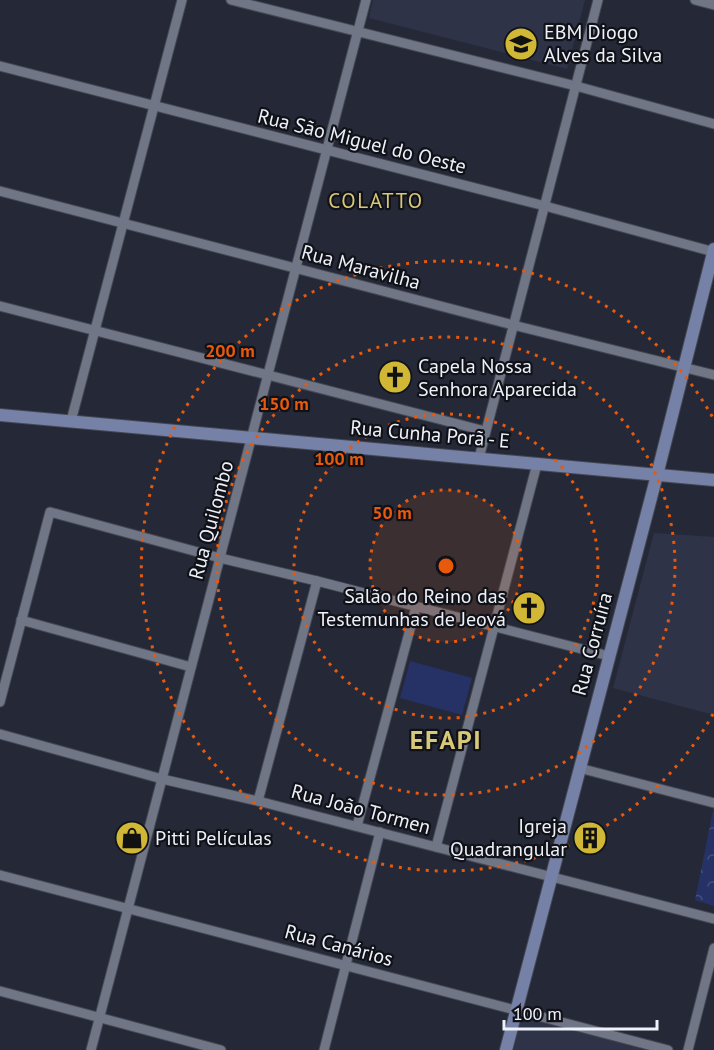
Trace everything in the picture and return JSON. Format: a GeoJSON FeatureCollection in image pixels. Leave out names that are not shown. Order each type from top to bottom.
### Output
{"type":"FeatureCollection","features":[{"type":"Feature","properties":{"kind":"street"},"geometry":{"type":"LineString","coordinates":[[71,422],[182,0]]}},
{"type":"Feature","properties":{"kind":"street"},"geometry":{"type":"LineString","coordinates":[[231,0],[576,86],[714,124]]}},
{"type":"Feature","properties":{"kind":"street","name":"Rua Quilombo"},"geometry":{"type":"LineString","coordinates":[[91,1050],[366,0]]}},
{"type":"Feature","properties":{"kind":"street"},"geometry":{"type":"LineString","coordinates":[[479,459],[598,0]]}},
{"type":"Feature","properties":{"kind":"street"},"geometry":{"type":"LineString","coordinates":[[695,0],[714,5]]}},
{"type":"Feature","properties":{"kind":"street","name":"Rua São Miguel do Oeste"},"geometry":{"type":"LineString","coordinates":[[0,66],[714,251]]}},
{"type":"Feature","properties":{"kind":"street","name":"Rua Maravilha"},"geometry":{"type":"LineString","coordinates":[[0,191],[714,375]]}},
{"type":"Feature","properties":{"kind":"street","name":"Rua Corruíra"},"geometry":{"type":"LineString","coordinates":[[506,1050],[714,251]]}},
{"type":"Feature","properties":{"kind":"street"},"geometry":{"type":"LineString","coordinates":[[0,306],[485,430]]}},
{"type":"Feature","properties":{"kind":"street","name":"Rua Cunha Porã - E"},"geometry":{"type":"LineString","coordinates":[[0,415],[714,480]]}},
{"type":"Feature","properties":{"kind":"street"},"geometry":{"type":"LineString","coordinates":[[436,847],[537,464]]}},
{"type":"Feature","properties":{"kind":"street"},"geometry":{"type":"LineString","coordinates":[[0,702],[50,512],[220,558],[609,656]]}},
{"type":"Feature","properties":{"kind":"street"},"geometry":{"type":"LineString","coordinates":[[258,801],[317,581]]}},
{"type":"Feature","properties":{"kind":"street"},"geometry":{"type":"LineString","coordinates":[[357,826],[416,606]]}},
{"type":"Feature","properties":{"kind":"street"},"geometry":{"type":"LineString","coordinates":[[21,620],[191,667]]}},
{"type":"Feature","properties":{"kind":"street","name":"Rua João Tormen"},"geometry":{"type":"LineString","coordinates":[[0,734],[162,779],[258,801],[714,918]]}},
{"type":"Feature","properties":{"kind":"street"},"geometry":{"type":"LineString","coordinates":[[579,768],[714,804]]}},
{"type":"Feature","properties":{"kind":"street"},"geometry":{"type":"LineString","coordinates":[[324,1050],[380,832]]}},
{"type":"Feature","properties":{"kind":"street","name":"Rua Canários"},"geometry":{"type":"LineString","coordinates":[[0,875],[668,1050]]}},
{"type":"Feature","properties":{"kind":"street"},"geometry":{"type":"LineString","coordinates":[[688,1050],[714,948]]}},
{"type":"Feature","properties":{"kind":"street"},"geometry":{"type":"LineString","coordinates":[[0,991],[221,1050]]}},
{"type":"Feature","properties":{"kind":"shaded area","name":"EBM Diogo Alves da Silva"},"geometry":{"type":"Polygon","coordinates":[[[373,0],[585,0],[567,69],[369,18],[373,0]]]}},
{"type":"Feature","properties":{"kind":"shaded area"},"geometry":{"type":"Polygon","coordinates":[[[654,533],[714,537],[714,715],[613,688],[654,533]]]}},
{"type":"Feature","properties":{"kind":"shaded area"},"geometry":{"type":"Polygon","coordinates":[[[522,1016],[656,1050],[513,1050],[522,1016]]]}},
{"type":"Feature","properties":{"kind":"green space"},"geometry":{"type":"Polygon","coordinates":[[[410,661],[472,678],[462,715],[400,698],[410,661]]]}},
{"type":"Feature","properties":{"kind":"green space"},"geometry":{"type":"Polygon","coordinates":[[[714,806],[714,906],[695,900],[714,806]]]}},
{"type":"Feature","properties":{"kind":"place","name":"EBM Diogo Alves da Silva"},"geometry":{"type":"Point","coordinates":[521,44]}},
{"type":"Feature","properties":{"kind":"place","name":"Capela Nossa Senhora Aparecida"},"geometry":{"type":"Point","coordinates":[395,377]}},
{"type":"Feature","properties":{"kind":"place","name":"Salão do Reino das Testemunhas de Jeová"},"geometry":{"type":"Point","coordinates":[529,608]}},
{"type":"Feature","properties":{"kind":"place","name":"Pitti Películas"},"geometry":{"type":"Point","coordinates":[132,838]}},
{"type":"Feature","properties":{"kind":"place","name":"Igreja Quadrangular"},"geometry":{"type":"Point","coordinates":[590,838]}},
{"type":"Feature","properties":{"kind":"district","name":"COLATTO"},"geometry":{"type":"Point","coordinates":[376,200]}},
{"type":"Feature","properties":{"kind":"district","name":"EFAPI"},"geometry":{"type":"Point","coordinates":[446,739]}}]}
